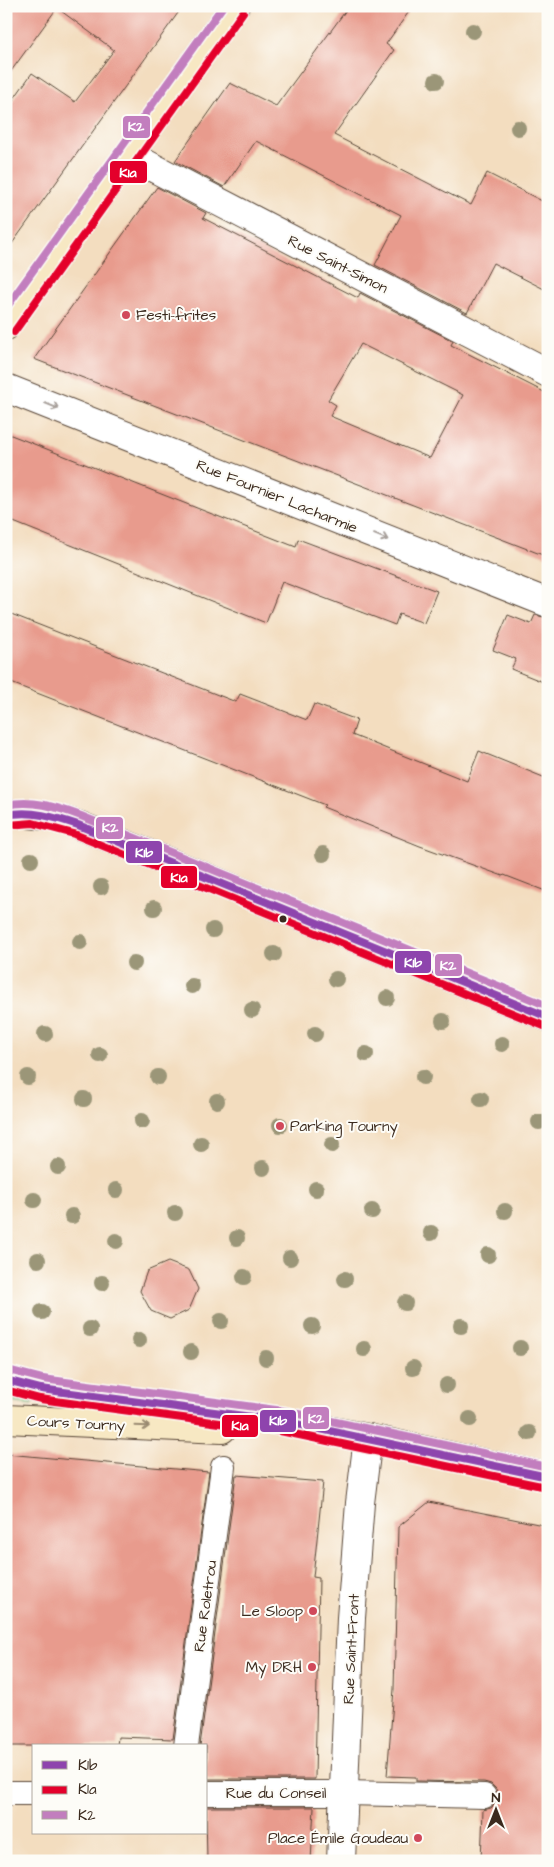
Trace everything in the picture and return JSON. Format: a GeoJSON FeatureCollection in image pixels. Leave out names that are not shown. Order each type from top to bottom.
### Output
{"type":"FeatureCollection","features":[{"type":"Feature","properties":{"kind":"main road"},"geometry":{"type":"LineString","coordinates":[[6,326],[235,6]]}},
{"type":"Feature","properties":{"kind":"main road","name":"Cours Tourny"},"geometry":{"type":"LineString","coordinates":[[6,1380],[41,1390],[272,1420],[326,1429],[548,1477]]}},
{"type":"Feature","properties":{"kind":"main road","name":"Cours Tourny"},"geometry":{"type":"LineString","coordinates":[[6,1419],[268,1431],[326,1429]]}},
{"type":"Feature","properties":{"kind":"street","name":"Rue Saint-Simon"},"geometry":{"type":"LineString","coordinates":[[128,155],[548,373]]}},
{"type":"Feature","properties":{"kind":"street","name":"Rue Fournier Lacharmie"},"geometry":{"type":"LineString","coordinates":[[6,388],[548,603]]}},
{"type":"Feature","properties":{"kind":"street"},"geometry":{"type":"LineString","coordinates":[[9,814],[53,816],[78,825],[548,1017]]}},
{"type":"Feature","properties":{"kind":"street","name":"Rue Saint-Front"},"geometry":{"type":"LineString","coordinates":[[341,1861],[351,1618],[360,1503],[368,1438]]}},
{"type":"Feature","properties":{"kind":"street","name":"Rue Roletrou"},"geometry":{"type":"LineString","coordinates":[[186,1744],[223,1467]]}},
{"type":"Feature","properties":{"kind":"street"},"geometry":{"type":"LineString","coordinates":[[6,1793],[32,1793]]}},
{"type":"Feature","properties":{"kind":"street","name":"Rue du Conseil"},"geometry":{"type":"LineString","coordinates":[[208,1793],[484,1796]]}},
{"type":"Feature","properties":{"kind":"green space"},"geometry":{"type":"Polygon","coordinates":[[[6,1396],[32,1400],[32,1405],[6,1402],[6,1396]]]}},
{"type":"Feature","properties":{"kind":"building"},"geometry":{"type":"Polygon","coordinates":[[[6,6],[183,6],[6,252],[6,110],[32,73],[75,102],[114,50],[57,8],[6,78],[6,6]]]}},
{"type":"Feature","properties":{"kind":"building"},"geometry":{"type":"Polygon","coordinates":[[[349,6],[413,6],[386,44],[394,50],[334,135],[471,205],[487,173],[548,204],[548,291],[493,263],[467,313],[375,265],[401,215],[256,141],[224,187],[175,161],[230,83],[276,106],[349,6]]]}},
{"type":"Feature","properties":{"kind":"building"},"geometry":{"type":"Polygon","coordinates":[[[157,187],[206,213],[203,218],[358,298],[360,293],[453,341],[451,345],[548,394],[548,557],[34,359],[157,187]],[[361,344],[328,400],[336,405],[330,416],[430,458],[463,395],[361,344]]]}},
{"type":"Feature","properties":{"kind":"building"},"geometry":{"type":"Polygon","coordinates":[[[6,433],[296,547],[298,539],[437,591],[424,623],[399,614],[395,625],[282,582],[266,623],[6,519],[6,433]]]}},
{"type":"Feature","properties":{"kind":"building"},"geometry":{"type":"Polygon","coordinates":[[[6,612],[236,702],[240,694],[307,720],[314,704],[357,720],[352,735],[467,781],[479,751],[548,779],[548,892],[420,846],[323,807],[325,805],[6,681],[6,612]]]}},
{"type":"Feature","properties":{"kind":"building"},"geometry":{"type":"Polygon","coordinates":[[[508,615],[531,624],[535,615],[548,618],[548,684],[511,669],[516,659],[493,650],[508,615]]]}},
{"type":"Feature","properties":{"kind":"building"},"geometry":{"type":"Polygon","coordinates":[[[168,1262],[189,1270],[198,1289],[189,1310],[170,1319],[151,1311],[140,1291],[147,1271],[168,1262]]]}},
{"type":"Feature","properties":{"kind":"building"},"geometry":{"type":"Polygon","coordinates":[[[6,1454],[209,1472],[173,1739],[118,1737],[117,1744],[32,1744],[32,1746],[6,1746],[6,1454]]]}},
{"type":"Feature","properties":{"kind":"building"},"geometry":{"type":"Polygon","coordinates":[[[236,1475],[323,1482],[313,1577],[319,1578],[315,1779],[208,1779],[208,1744],[200,1744],[236,1475]]]}},
{"type":"Feature","properties":{"kind":"building"},"geometry":{"type":"Polygon","coordinates":[[[429,1502],[548,1526],[548,1861],[481,1861],[483,1810],[491,1808],[498,1797],[496,1789],[491,1784],[484,1782],[416,1781],[416,1777],[387,1776],[394,1689],[398,1527],[429,1502]]]}},
{"type":"Feature","properties":{"kind":"building"},"geometry":{"type":"Polygon","coordinates":[[[208,1807],[314,1807],[311,1861],[207,1861],[208,1807]]]}},
{"type":"Feature","properties":{"kind":"transit line","name":"K2"},"geometry":{"type":"LineString","coordinates":[[6,308],[223,6]]}},
{"type":"Feature","properties":{"kind":"transit line","name":"K1a"},"geometry":{"type":"LineString","coordinates":[[14,332],[243,12]]}},
{"type":"Feature","properties":{"kind":"transit line","name":"K2"},"geometry":{"type":"LineString","coordinates":[[6,805],[35,803],[81,816],[548,1006]]}},
{"type":"Feature","properties":{"kind":"transit line","name":"K1b"},"geometry":{"type":"LineString","coordinates":[[6,815],[34,814],[78,825],[548,1017]]}},
{"type":"Feature","properties":{"kind":"transit line","name":"K1a"},"geometry":{"type":"LineString","coordinates":[[8,825],[33,823],[74,834],[544,1026]]}},
{"type":"Feature","properties":{"kind":"transit line","name":"K2"},"geometry":{"type":"LineString","coordinates":[[8,1370],[43,1379],[284,1411],[548,1467]]}},
{"type":"Feature","properties":{"kind":"transit line","name":"K1b"},"geometry":{"type":"LineString","coordinates":[[6,1380],[41,1389],[282,1421],[548,1477]]}},
{"type":"Feature","properties":{"kind":"transit line","name":"K1a"},"geometry":{"type":"LineString","coordinates":[[6,1390],[40,1399],[280,1431],[546,1487]]}},
{"type":"Feature","properties":{"kind":"place","name":"Festi-frites"},"geometry":{"type":"Point","coordinates":[126,315]}},
{"type":"Feature","properties":{"kind":"place","name":"Parking Tourny"},"geometry":{"type":"Point","coordinates":[280,1126]}},
{"type":"Feature","properties":{"kind":"place","name":"Le Sloop"},"geometry":{"type":"Point","coordinates":[313,1611]}},
{"type":"Feature","properties":{"kind":"place","name":"My DRH"},"geometry":{"type":"Point","coordinates":[312,1667]}},
{"type":"Feature","properties":{"kind":"place","name":"Place Émile Goudeau"},"geometry":{"type":"Point","coordinates":[418,1838]}}]}
